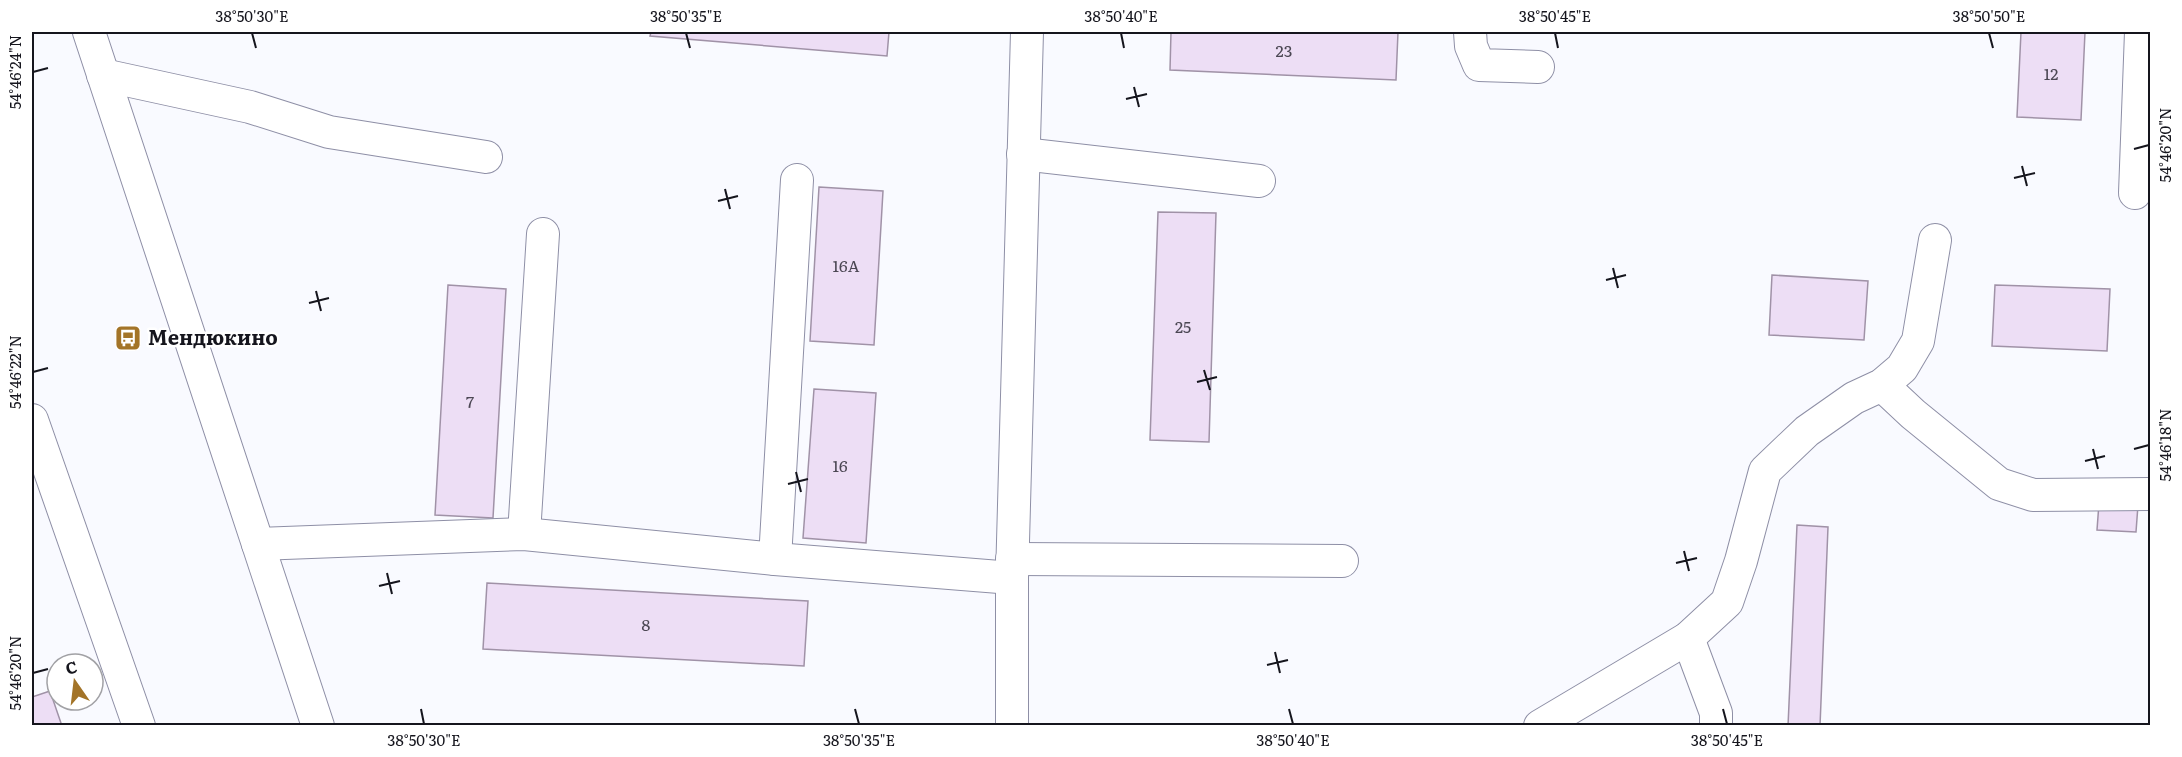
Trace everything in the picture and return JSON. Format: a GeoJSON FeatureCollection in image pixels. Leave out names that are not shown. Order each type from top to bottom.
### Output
{"type":"FeatureCollection","features":[{"type":"Feature","properties":{"kind":"street"},"geometry":{"type":"LineString","coordinates":[[89,32],[318,726]]}},
{"type":"Feature","properties":{"kind":"street"},"geometry":{"type":"LineString","coordinates":[[1012,726],[1012,568],[1027,32]]}},
{"type":"Feature","properties":{"kind":"street"},"geometry":{"type":"LineString","coordinates":[[1470,32],[1471,46],[1479,65],[1538,67]]}},
{"type":"Feature","properties":{"kind":"street"},"geometry":{"type":"LineString","coordinates":[[2136,193],[2140,32]]}},
{"type":"Feature","properties":{"kind":"street"},"geometry":{"type":"LineString","coordinates":[[103,75],[250,107],[329,132],[486,157]]}},
{"type":"Feature","properties":{"kind":"street"},"geometry":{"type":"LineString","coordinates":[[1023,154],[1259,181]]}},
{"type":"Feature","properties":{"kind":"street"},"geometry":{"type":"LineString","coordinates":[[775,559],[797,180]]}},
{"type":"Feature","properties":{"kind":"street"},"geometry":{"type":"LineString","coordinates":[[524,534],[543,234]]}},
{"type":"Feature","properties":{"kind":"street"},"geometry":{"type":"LineString","coordinates":[[1540,726],[1688,638],[1726,602],[1741,561],[1765,471],[1807,431],[1854,398],[1882,385],[1902,368],[1918,341],[1935,240]]}},
{"type":"Feature","properties":{"kind":"street"},"geometry":{"type":"LineString","coordinates":[[1882,385],[1913,414],[1999,484],[2033,495],[2151,494]]}},
{"type":"Feature","properties":{"kind":"street"},"geometry":{"type":"LineString","coordinates":[[32,420],[139,726]]}},
{"type":"Feature","properties":{"kind":"street"},"geometry":{"type":"LineString","coordinates":[[258,544],[524,534],[775,559],[1012,568],[1341,561]]}},
{"type":"Feature","properties":{"kind":"street"},"geometry":{"type":"LineString","coordinates":[[1688,638],[1716,713],[1716,726]]}},
{"type":"Feature","properties":{"kind":"building"},"geometry":{"type":"Polygon","coordinates":[[[651,32],[889,32],[887,56],[650,36],[651,32]]]}},
{"type":"Feature","properties":{"kind":"building"},"geometry":{"type":"Polygon","coordinates":[[[1171,32],[1398,32],[1396,80],[1170,70],[1171,32]]]}},
{"type":"Feature","properties":{"kind":"building"},"geometry":{"type":"Polygon","coordinates":[[[2021,32],[2085,32],[2081,120],[2017,117],[2021,32]]]}},
{"type":"Feature","properties":{"kind":"building"},"geometry":{"type":"Polygon","coordinates":[[[819,187],[883,191],[874,345],[810,341],[819,187]]]}},
{"type":"Feature","properties":{"kind":"building"},"geometry":{"type":"Polygon","coordinates":[[[1158,212],[1216,213],[1209,442],[1150,440],[1158,212]]]}},
{"type":"Feature","properties":{"kind":"building"},"geometry":{"type":"Polygon","coordinates":[[[1772,275],[1868,281],[1864,340],[1769,335],[1772,275]]]}},
{"type":"Feature","properties":{"kind":"building"},"geometry":{"type":"Polygon","coordinates":[[[448,285],[506,289],[493,518],[435,515],[448,285]]]}},
{"type":"Feature","properties":{"kind":"building"},"geometry":{"type":"Polygon","coordinates":[[[1995,285],[2110,289],[2107,351],[1992,346],[1995,285]]]}},
{"type":"Feature","properties":{"kind":"building"},"geometry":{"type":"Polygon","coordinates":[[[814,389],[876,393],[866,543],[803,538],[814,389]]]}},
{"type":"Feature","properties":{"kind":"building"},"geometry":{"type":"Polygon","coordinates":[[[2099,503],[2138,505],[2136,532],[2097,530],[2099,503]]]}},
{"type":"Feature","properties":{"kind":"building"},"geometry":{"type":"Polygon","coordinates":[[[1797,525],[1828,527],[1820,726],[1788,726],[1797,525]]]}},
{"type":"Feature","properties":{"kind":"building"},"geometry":{"type":"Polygon","coordinates":[[[487,583],[808,601],[804,666],[483,649],[487,583]]]}},
{"type":"Feature","properties":{"kind":"building"},"geometry":{"type":"Polygon","coordinates":[[[45,693],[45,712],[57,712],[62,726],[32,726],[32,697],[45,693]]]}},
{"type":"Feature","properties":{"kind":"place","name":"Мендюкино"},"geometry":{"type":"Point","coordinates":[128,338]}}]}
